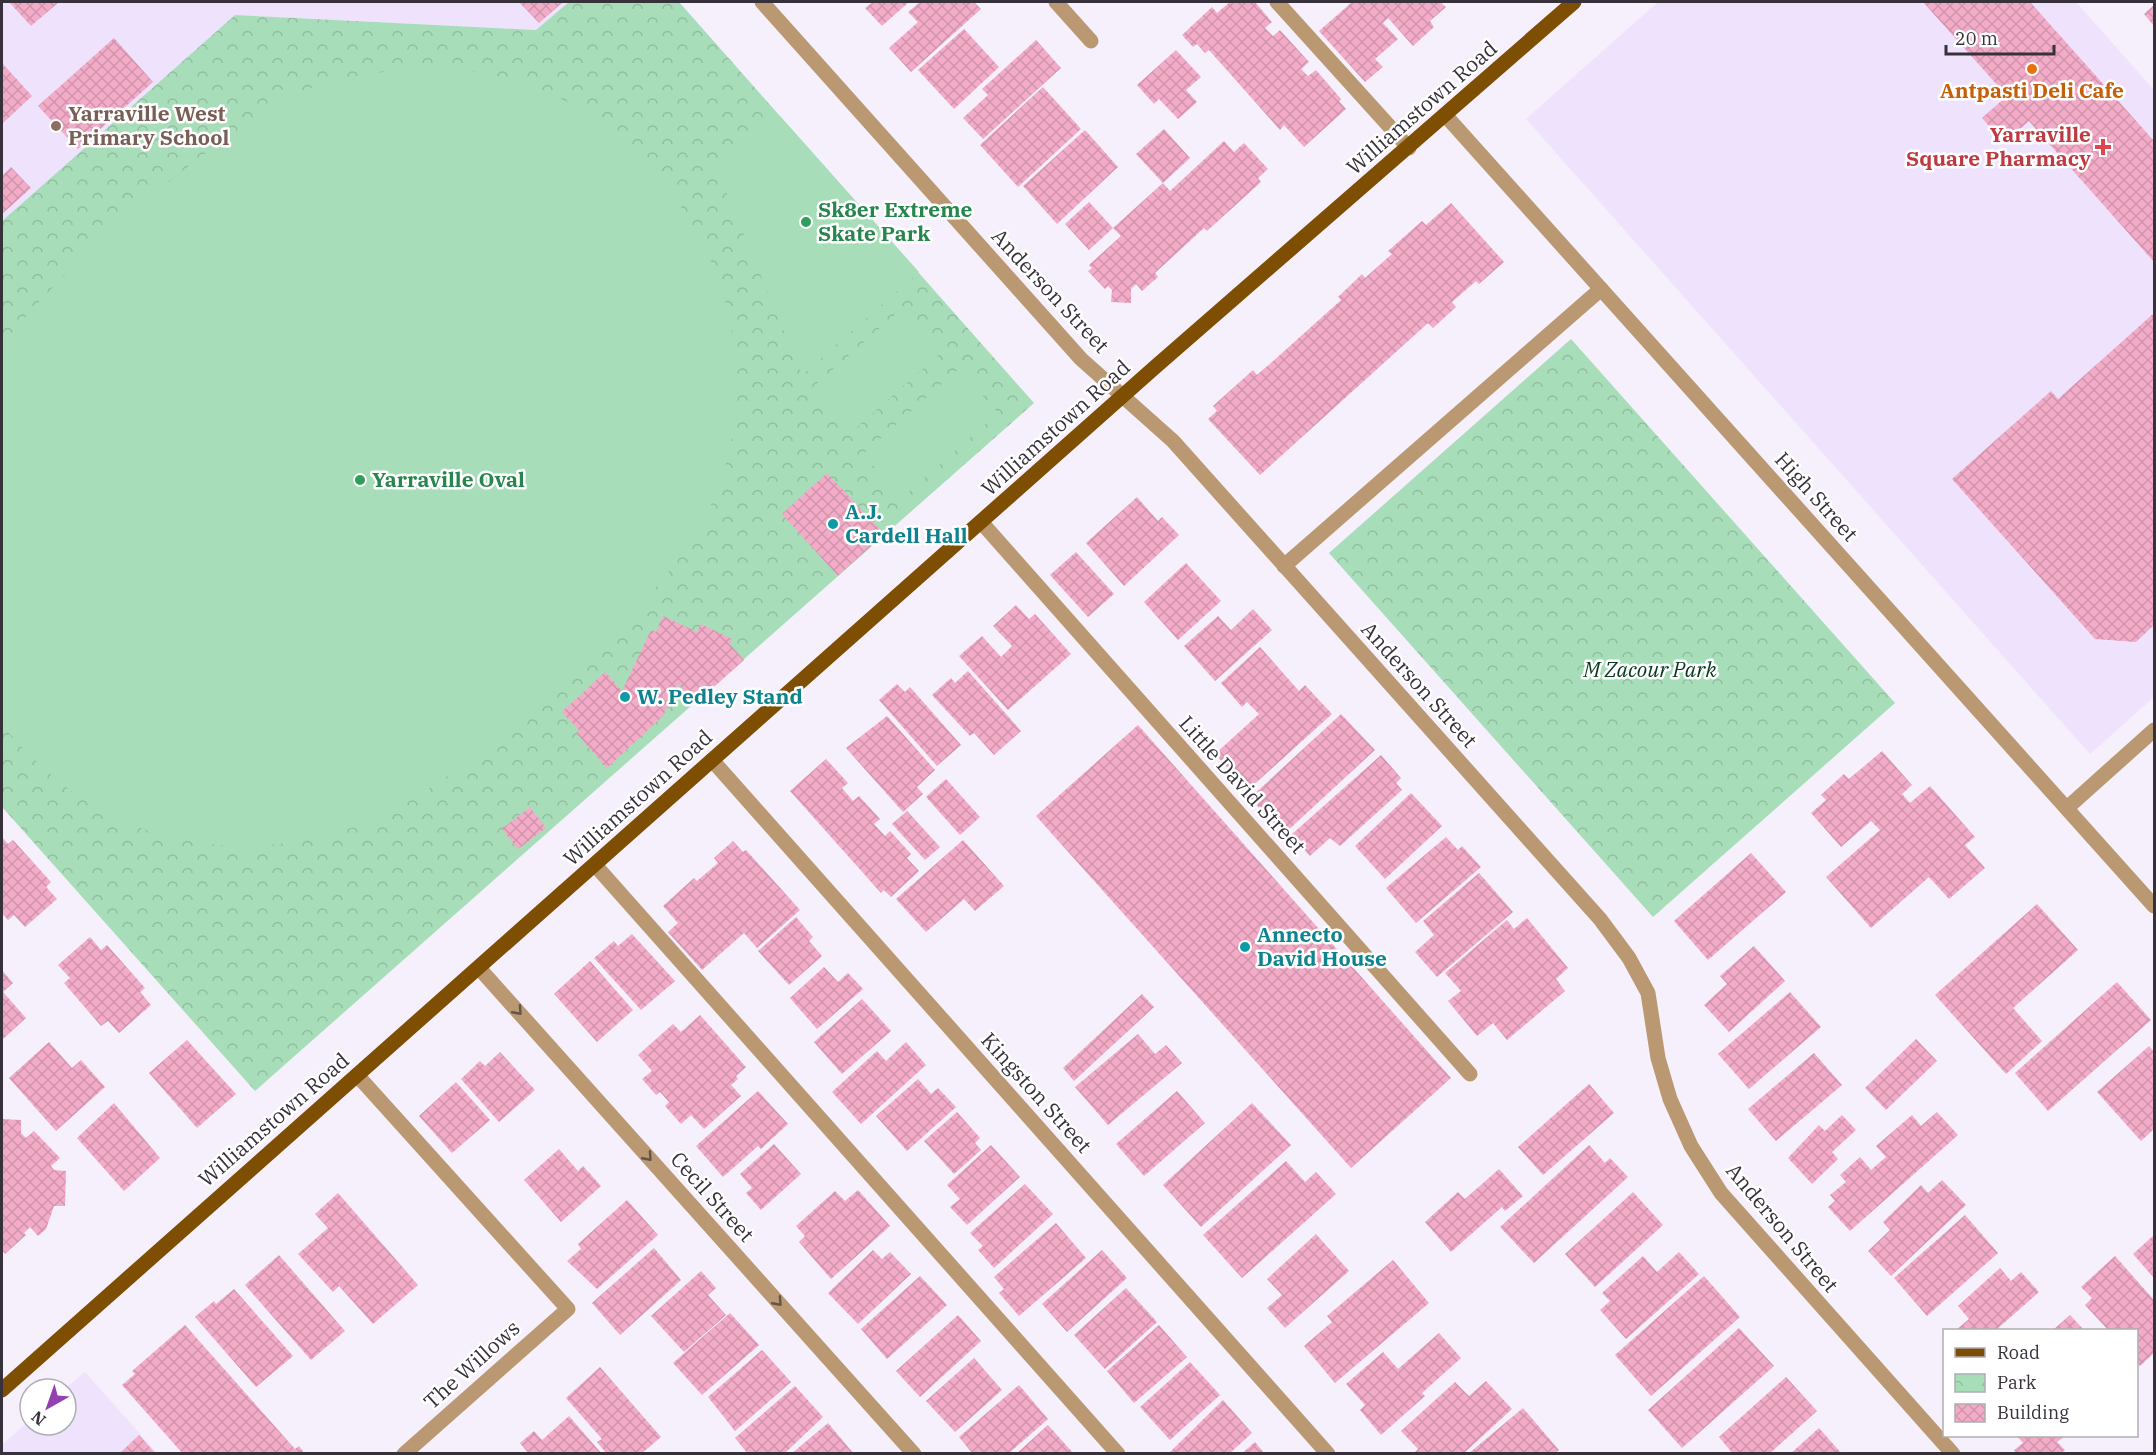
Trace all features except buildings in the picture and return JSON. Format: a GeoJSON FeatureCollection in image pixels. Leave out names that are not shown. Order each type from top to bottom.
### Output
{"type":"FeatureCollection","features":[{"type":"Feature","properties":{"kind":"main road","name":"Williamstown Road"},"geometry":{"type":"LineString","coordinates":[[2,1390],[1123,396],[1575,2]]}},
{"type":"Feature","properties":{"kind":"street","name":"Anderson Street"},"geometry":{"type":"LineString","coordinates":[[762,2],[1080,359],[1173,441],[1599,918],[1629,957],[1648,993],[1658,1058],[1670,1099],[1691,1146],[1721,1193],[1953,1454]]}},
{"type":"Feature","properties":{"kind":"street"},"geometry":{"type":"LineString","coordinates":[[1056,2],[1091,41]]}},
{"type":"Feature","properties":{"kind":"street"},"geometry":{"type":"LineString","coordinates":[[1277,2],[1409,148]]}},
{"type":"Feature","properties":{"kind":"street","name":"High Street"},"geometry":{"type":"LineString","coordinates":[[1446,116],[2154,906]]}},
{"type":"Feature","properties":{"kind":"street"},"geometry":{"type":"LineString","coordinates":[[1284,566],[1601,289]]}},
{"type":"Feature","properties":{"kind":"street","name":"Little David Street"},"geometry":{"type":"LineString","coordinates":[[982,523],[1470,1074]]}},
{"type":"Feature","properties":{"kind":"street"},"geometry":{"type":"LineString","coordinates":[[2067,808],[2154,730]]}},
{"type":"Feature","properties":{"kind":"street","name":"Kingston Street"},"geometry":{"type":"LineString","coordinates":[[712,760],[1328,1454]]}},
{"type":"Feature","properties":{"kind":"street"},"geometry":{"type":"LineString","coordinates":[[595,865],[1118,1454]]}},
{"type":"Feature","properties":{"kind":"street","name":"Cecil Street"},"geometry":{"type":"LineString","coordinates":[[479,968],[914,1454]]}},
{"type":"Feature","properties":{"kind":"street","name":"The Willows"},"geometry":{"type":"LineString","coordinates":[[357,1075],[568,1309],[404,1454]]}},
{"type":"Feature","properties":{"kind":"shaded area","name":"Yarraville West Primary School"},"geometry":{"type":"Polygon","coordinates":[[[2,2],[569,2],[537,30],[235,15],[2,221],[2,2]]]}},
{"type":"Feature","properties":{"kind":"shaded area"},"geometry":{"type":"Polygon","coordinates":[[[1658,2],[2076,2],[2154,90],[2154,697],[2090,754],[1526,119],[1658,2]]]}},
{"type":"Feature","properties":{"kind":"shaded area"},"geometry":{"type":"Polygon","coordinates":[[[85,1372],[157,1453],[2,1453],[2,1445],[18,1431],[18,1437],[78,1437],[78,1378],[85,1372]]]}},
{"type":"Feature","properties":{"kind":"green space","name":"Yarraville Oval"},"geometry":{"type":"Polygon","coordinates":[[[569,2],[679,2],[1034,403],[255,1091],[2,807],[2,221],[235,15],[536,30],[569,2]]]}},
{"type":"Feature","properties":{"kind":"green space","name":"Yarraville Oval"},"geometry":{"type":"Polygon","coordinates":[[[434,67],[469,71],[534,87],[591,116],[617,135],[642,158],[665,185],[693,227],[715,272],[729,319],[736,367],[735,416],[726,464],[708,510],[682,554],[667,574],[616,631],[525,714],[473,757],[399,807],[367,822],[332,834],[296,842],[259,846],[222,845],[186,840],[150,831],[117,818],[84,800],[54,778],[2,725],[2,345],[103,237],[189,166],[260,115],[293,96],[335,80],[434,67]]]}},
{"type":"Feature","properties":{"kind":"green space","name":"Sk8er Extreme Skate Park"},"geometry":{"type":"Polygon","coordinates":[[[780,116],[919,272],[802,375],[718,172],[780,116]]]}},
{"type":"Feature","properties":{"kind":"green space"},"geometry":{"type":"Polygon","coordinates":[[[904,307],[943,351],[847,436],[807,392],[904,307]]]}},
{"type":"Feature","properties":{"kind":"green space","name":"M Zacour Park"},"geometry":{"type":"Polygon","coordinates":[[[1571,339],[1895,703],[1653,917],[1329,553],[1571,339]]]}},
{"type":"Feature","properties":{"kind":"green space"},"geometry":{"type":"Polygon","coordinates":[[[959,369],[998,413],[902,498],[863,454],[959,369]]]}},
{"type":"Feature","properties":{"kind":"place","name":"Antpasti Deli Cafe"},"geometry":{"type":"Point","coordinates":[2032,69]}},
{"type":"Feature","properties":{"kind":"place","name":"Yarraville West Primary School"},"geometry":{"type":"Point","coordinates":[56,126]}},
{"type":"Feature","properties":{"kind":"place","name":"Yarraville Square Pharmacy"},"geometry":{"type":"Point","coordinates":[2103,147]}},
{"type":"Feature","properties":{"kind":"place","name":"Sk8er Extreme Skate Park"},"geometry":{"type":"Point","coordinates":[806,222]}},
{"type":"Feature","properties":{"kind":"place","name":"Yarraville Oval"},"geometry":{"type":"Point","coordinates":[360,480]}},
{"type":"Feature","properties":{"kind":"place","name":"A.J. Cardell Hall"},"geometry":{"type":"Point","coordinates":[833,524]}},
{"type":"Feature","properties":{"kind":"place","name":"W. Pedley Stand"},"geometry":{"type":"Point","coordinates":[625,697]}},
{"type":"Feature","properties":{"kind":"place","name":"Annecto David House"},"geometry":{"type":"Point","coordinates":[1245,947]}}]}
